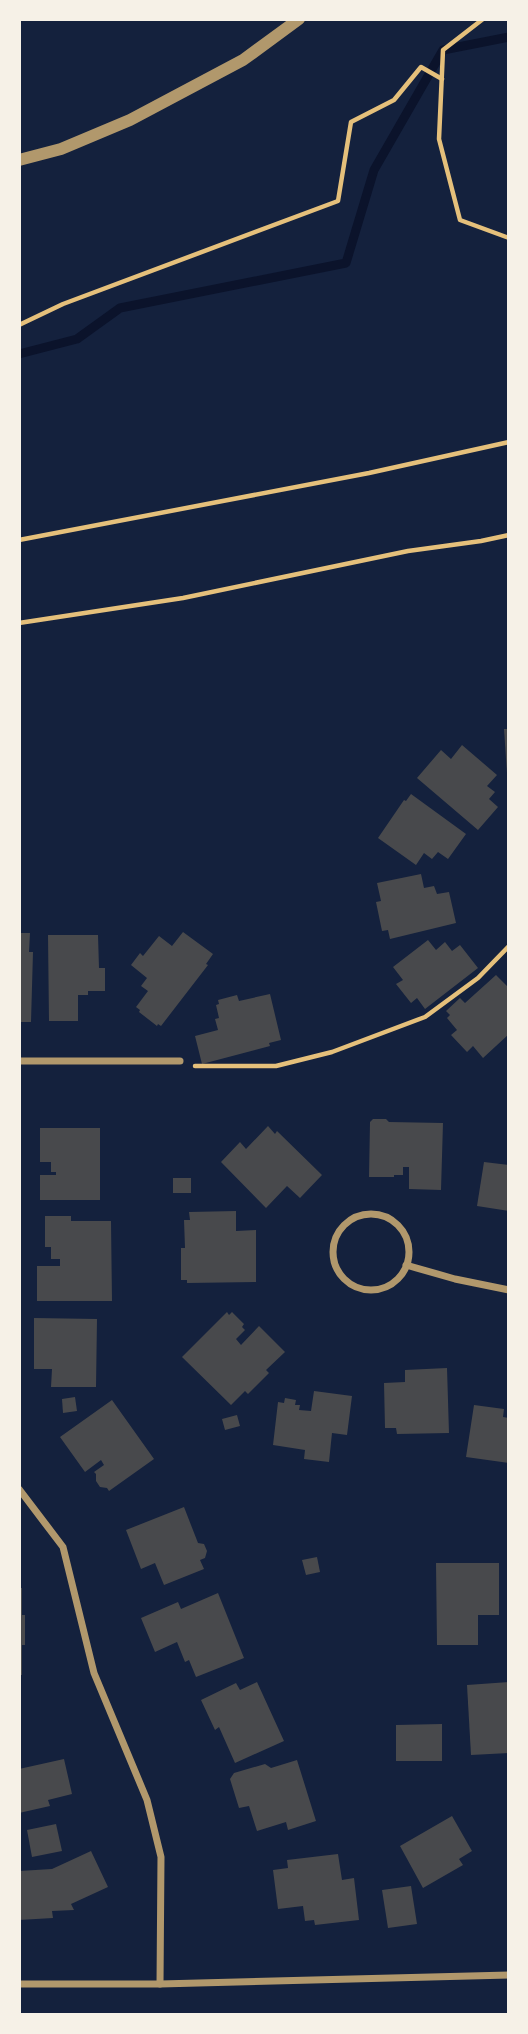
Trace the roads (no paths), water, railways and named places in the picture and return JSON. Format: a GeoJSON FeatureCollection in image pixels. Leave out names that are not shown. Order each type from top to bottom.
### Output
{"type":"FeatureCollection","features":[{"type":"Feature","properties":{"kind":"street"},"geometry":{"type":"LineString","coordinates":[[19,160],[61,149],[130,120],[243,60],[299,19]]}},
{"type":"Feature","properties":{"kind":"street"},"geometry":{"type":"LineString","coordinates":[[19,1061],[180,1061]]}},
{"type":"Feature","properties":{"kind":"street"},"geometry":{"type":"LineString","coordinates":[[378,1214],[392,1220],[403,1230],[409,1244],[409,1259],[406,1265],[404,1273],[393,1284],[379,1290],[364,1290],[350,1284],[340,1274],[333,1261],[333,1246],[339,1232],[349,1221],[363,1215],[378,1214]]}},
{"type":"Feature","properties":{"kind":"street"},"geometry":{"type":"LineString","coordinates":[[406,1265],[509,1290]]}},
{"type":"Feature","properties":{"kind":"street"},"geometry":{"type":"LineString","coordinates":[[19,1489],[63,1547],[94,1673],[147,1800],[160,1857],[160,1984]]}},
{"type":"Feature","properties":{"kind":"street"},"geometry":{"type":"LineString","coordinates":[[19,1984],[160,1984],[509,1975]]}},
{"type":"Feature","properties":{"kind":"waterway"},"geometry":{"type":"LineString","coordinates":[[19,354],[77,339],[120,308],[346,263],[374,170],[443,50],[509,37]]}}]}
